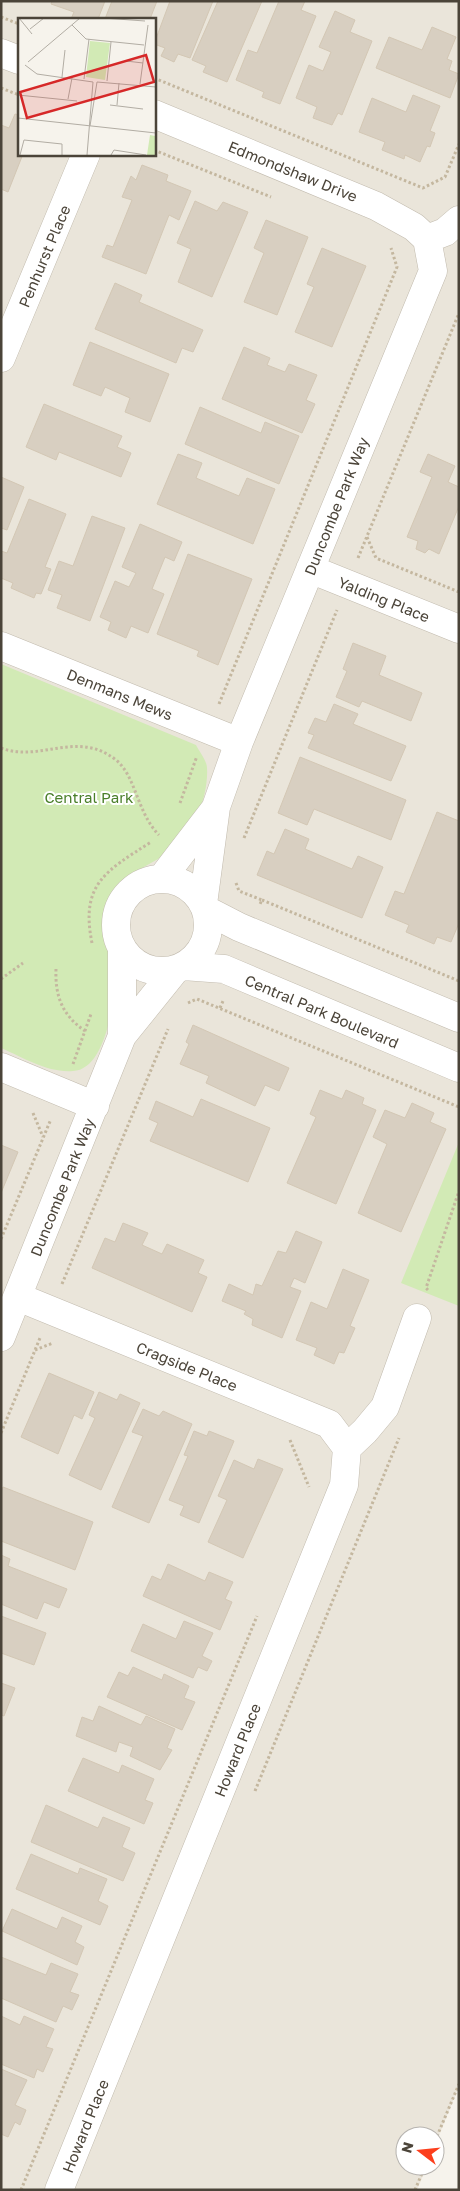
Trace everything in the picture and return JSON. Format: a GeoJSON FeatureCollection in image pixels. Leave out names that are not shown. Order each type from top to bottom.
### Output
{"type":"FeatureCollection","features":[{"type":"Feature","properties":{"kind":"street"},"geometry":{"type":"LineString","coordinates":[[1,53],[18,60]]}},
{"type":"Feature","properties":{"kind":"street","name":"Edmondshaw Drive"},"geometry":{"type":"LineString","coordinates":[[155,114],[376,206],[414,227],[427,239]]}},
{"type":"Feature","properties":{"kind":"street","name":"Penhurst Place"},"geometry":{"type":"LineString","coordinates":[[1,358],[86,155]]}},
{"type":"Feature","properties":{"kind":"street"},"geometry":{"type":"LineString","coordinates":[[427,239],[445,232],[459,220]]}},
{"type":"Feature","properties":{"kind":"street","name":"Duncombe Park Way"},"geometry":{"type":"LineString","coordinates":[[204,907],[216,807],[239,742],[433,270],[427,239]]}},
{"type":"Feature","properties":{"kind":"street","name":"Yalding Place"},"geometry":{"type":"LineString","coordinates":[[310,569],[459,629]]}},
{"type":"Feature","properties":{"kind":"street","name":"Denmans Mews"},"geometry":{"type":"LineString","coordinates":[[1,646],[239,742]]}},
{"type":"Feature","properties":{"kind":"street","name":"Duncombe Park Way"},"geometry":{"type":"LineString","coordinates":[[162,878],[216,807]]}},
{"type":"Feature","properties":{"kind":"street"},"geometry":{"type":"LineString","coordinates":[[162,878],[186,885],[196,893],[204,907],[208,923],[202,948],[194,958],[179,968],[160,972],[145,969],[132,961],[122,949],[116,936],[115,922],[118,908],[125,896],[135,886],[148,880],[162,878]]}},
{"type":"Feature","properties":{"kind":"street"},"geometry":{"type":"LineString","coordinates":[[204,907],[238,927],[459,1018]]}},
{"type":"Feature","properties":{"kind":"street","name":"Duncombe Park Way"},"geometry":{"type":"LineString","coordinates":[[122,949],[122,1036]]}},
{"type":"Feature","properties":{"kind":"street","name":"Duncombe Park Way"},"geometry":{"type":"LineString","coordinates":[[1,1337],[122,1036],[179,968]]}},
{"type":"Feature","properties":{"kind":"street","name":"Central Park Boulevard"},"geometry":{"type":"LineString","coordinates":[[179,968],[224,969],[459,1068]]}},
{"type":"Feature","properties":{"kind":"street"},"geometry":{"type":"LineString","coordinates":[[1,1067],[95,1106]]}},
{"type":"Feature","properties":{"kind":"street","name":"Cragside Place"},"geometry":{"type":"LineString","coordinates":[[18,1297],[329,1424],[347,1448]]}},
{"type":"Feature","properties":{"kind":"street"},"geometry":{"type":"LineString","coordinates":[[347,1448],[365,1431],[385,1407],[417,1318]]}},
{"type":"Feature","properties":{"kind":"street","name":"Howard Place"},"geometry":{"type":"LineString","coordinates":[[59,2190],[344,1485],[347,1448]]}},
{"type":"Feature","properties":{"kind":"path"},"geometry":{"type":"LineString","coordinates":[[1,16],[18,24]]}},
{"type":"Feature","properties":{"kind":"path"},"geometry":{"type":"LineString","coordinates":[[155,78],[423,188],[445,177],[459,144]]}},
{"type":"Feature","properties":{"kind":"path"},"geometry":{"type":"LineString","coordinates":[[1,88],[18,95]]}},
{"type":"Feature","properties":{"kind":"path"},"geometry":{"type":"LineString","coordinates":[[155,150],[272,198]]}},
{"type":"Feature","properties":{"kind":"path"},"geometry":{"type":"LineString","coordinates":[[179,804],[397,267],[390,245]]}},
{"type":"Feature","properties":{"kind":"path"},"geometry":{"type":"LineString","coordinates":[[367,537],[376,558],[459,592]]}},
{"type":"Feature","properties":{"kind":"path"},"geometry":{"type":"LineString","coordinates":[[1,748],[39,752],[56,746],[88,747],[116,760],[128,775],[143,814],[158,834],[181,852]]}},
{"type":"Feature","properties":{"kind":"path"},"geometry":{"type":"LineString","coordinates":[[94,953],[88,911],[95,888],[110,868],[150,843],[162,829]]}},
{"type":"Feature","properties":{"kind":"path"},"geometry":{"type":"LineString","coordinates":[[262,900],[459,981]]}},
{"type":"Feature","properties":{"kind":"path"},"geometry":{"type":"LineString","coordinates":[[1,979],[23,963]]}},
{"type":"Feature","properties":{"kind":"path"},"geometry":{"type":"LineString","coordinates":[[56,968],[59,997],[64,1010],[72,1022],[85,1031]]}},
{"type":"Feature","properties":{"kind":"path"},"geometry":{"type":"LineString","coordinates":[[154,997],[177,1007],[197,999],[459,1107]]}},
{"type":"Feature","properties":{"kind":"path"},"geometry":{"type":"LineString","coordinates":[[1,1239],[44,1138],[91,1013]]}},
{"type":"Feature","properties":{"kind":"path"},"geometry":{"type":"LineString","coordinates":[[1,1433],[170,1026]]}},
{"type":"Feature","properties":{"kind":"path"},"geometry":{"type":"LineString","coordinates":[[26,1110],[34,1114],[44,1138]]}},
{"type":"Feature","properties":{"kind":"path"},"geometry":{"type":"LineString","coordinates":[[426,1288],[459,1192]]}},
{"type":"Feature","properties":{"kind":"path"},"geometry":{"type":"LineString","coordinates":[[35,1350],[56,1342]]}},
{"type":"Feature","properties":{"kind":"path"},"geometry":{"type":"LineString","coordinates":[[289,1435],[310,1487],[306,1496]]}},
{"type":"Feature","properties":{"kind":"path"},"geometry":{"type":"LineString","coordinates":[[21,2190],[257,1615]]}},
{"type":"Feature","properties":{"kind":"path"},"geometry":{"type":"LineString","coordinates":[[441,2126],[459,2084]]}},
{"type":"Feature","properties":{"kind":"path"},"geometry":{"type":"LineString","coordinates":[[415,2190],[421,2176]]}},
{"type":"Feature","properties":{"kind":"shaded area","name":"Central Park"},"geometry":{"type":"Polygon","coordinates":[[[1,1],[459,1],[459,2086],[443,2126],[395,2126],[395,2176],[423,2176],[417,2190],[1,2190],[1,1]]]}},
{"type":"Feature","properties":{"kind":"green space","name":"Central Park"},"geometry":{"type":"Polygon","coordinates":[[[1,664],[196,745],[207,765],[205,791],[198,813],[162,856],[122,881],[109,900],[106,925],[113,958],[114,987],[108,1024],[103,1042],[95,1057],[85,1067],[73,1071],[54,1070],[1,1048],[1,664]]]}},
{"type":"Feature","properties":{"kind":"green space"},"geometry":{"type":"Polygon","coordinates":[[[459,1142],[459,1306],[401,1283],[459,1142]]]}},
{"type":"Feature","properties":{"kind":"building"},"geometry":{"type":"Polygon","coordinates":[[[52,1],[105,1],[98,18],[71,18],[74,12],[51,4],[52,1]]]}},
{"type":"Feature","properties":{"kind":"building"},"geometry":{"type":"Polygon","coordinates":[[[112,1],[157,1],[150,18],[105,18],[112,1]]]}},
{"type":"Feature","properties":{"kind":"building"},"geometry":{"type":"Polygon","coordinates":[[[170,1],[213,1],[190,58],[178,54],[174,62],[161,56],[165,48],[155,44],[170,1]]]}},
{"type":"Feature","properties":{"kind":"building"},"geometry":{"type":"Polygon","coordinates":[[[218,1],[262,1],[227,82],[203,72],[206,66],[192,60],[218,1]]]}},
{"type":"Feature","properties":{"kind":"building"},"geometry":{"type":"Polygon","coordinates":[[[279,1],[305,1],[301,10],[316,16],[280,104],[262,97],[264,92],[236,80],[248,50],[257,53],[279,1]]]}},
{"type":"Feature","properties":{"kind":"building"},"geometry":{"type":"Polygon","coordinates":[[[335,11],[355,20],[350,32],[372,41],[342,115],[338,113],[332,125],[313,118],[317,107],[296,98],[309,65],[323,71],[331,52],[319,47],[335,11]]]}},
{"type":"Feature","properties":{"kind":"building"},"geometry":{"type":"Polygon","coordinates":[[[432,27],[456,37],[447,59],[452,61],[449,70],[459,74],[450,98],[376,68],[389,37],[422,50],[432,27]]]}},
{"type":"Feature","properties":{"kind":"building"},"geometry":{"type":"Polygon","coordinates":[[[413,95],[440,106],[430,131],[435,133],[430,147],[427,146],[420,162],[405,155],[404,159],[382,150],[385,142],[359,132],[372,98],[406,112],[413,95]]]}},
{"type":"Feature","properties":{"kind":"building"},"geometry":{"type":"Polygon","coordinates":[[[15,114],[18,115],[18,155],[23,155],[8,192],[1,189],[1,125],[9,128],[15,114]]]}},
{"type":"Feature","properties":{"kind":"building"},"geometry":{"type":"Polygon","coordinates":[[[142,165],[168,175],[166,181],[191,191],[179,220],[169,215],[146,274],[102,257],[107,245],[113,247],[132,200],[122,197],[131,176],[136,180],[142,165]]]}},
{"type":"Feature","properties":{"kind":"building"},"geometry":{"type":"Polygon","coordinates":[[[195,201],[217,211],[223,202],[248,212],[212,297],[178,282],[191,249],[177,243],[195,201]]]}},
{"type":"Feature","properties":{"kind":"building"},"geometry":{"type":"Polygon","coordinates":[[[266,220],[308,237],[277,315],[244,302],[264,253],[254,248],[266,220]]]}},
{"type":"Feature","properties":{"kind":"building"},"geometry":{"type":"Polygon","coordinates":[[[322,248],[366,266],[332,347],[295,332],[314,287],[307,284],[322,248]]]}},
{"type":"Feature","properties":{"kind":"building"},"geometry":{"type":"Polygon","coordinates":[[[115,283],[142,295],[139,302],[203,330],[193,352],[182,348],[176,363],[95,329],[115,283]]]}},
{"type":"Feature","properties":{"kind":"building"},"geometry":{"type":"Polygon","coordinates":[[[90,342],[169,374],[150,422],[125,412],[130,398],[105,387],[101,396],[73,385],[90,342]]]}},
{"type":"Feature","properties":{"kind":"building"},"geometry":{"type":"Polygon","coordinates":[[[244,347],[270,358],[267,365],[285,372],[289,364],[317,375],[306,400],[315,404],[302,433],[222,399],[244,347]]]}},
{"type":"Feature","properties":{"kind":"building"},"geometry":{"type":"Polygon","coordinates":[[[44,404],[122,436],[117,447],[131,453],[121,477],[59,452],[56,460],[26,447],[44,404]]]}},
{"type":"Feature","properties":{"kind":"building"},"geometry":{"type":"Polygon","coordinates":[[[200,407],[261,433],[265,422],[299,436],[279,484],[185,444],[200,407]]]}},
{"type":"Feature","properties":{"kind":"building"},"geometry":{"type":"Polygon","coordinates":[[[178,454],[202,463],[196,478],[239,496],[247,478],[275,489],[253,544],[157,504],[178,454]]]}},
{"type":"Feature","properties":{"kind":"building"},"geometry":{"type":"Polygon","coordinates":[[[428,454],[455,466],[448,482],[459,487],[459,506],[439,554],[429,549],[425,553],[416,549],[418,541],[407,537],[432,477],[420,472],[428,454]]]}},
{"type":"Feature","properties":{"kind":"building"},"geometry":{"type":"Polygon","coordinates":[[[1,477],[24,487],[7,530],[1,528],[1,477]]]}},
{"type":"Feature","properties":{"kind":"building"},"geometry":{"type":"Polygon","coordinates":[[[29,499],[66,514],[45,567],[51,569],[41,594],[36,593],[34,598],[11,588],[13,583],[1,578],[1,551],[7,553],[29,499]]]}},
{"type":"Feature","properties":{"kind":"building"},"geometry":{"type":"Polygon","coordinates":[[[92,516],[125,528],[90,621],[57,608],[62,595],[48,590],[59,561],[73,566],[92,516]]]}},
{"type":"Feature","properties":{"kind":"building"},"geometry":{"type":"Polygon","coordinates":[[[140,524],[182,542],[174,561],[165,557],[152,589],[164,594],[148,633],[131,626],[126,638],[108,630],[111,622],[100,617],[115,581],[129,587],[136,573],[122,567],[140,524]]]}},
{"type":"Feature","properties":{"kind":"building"},"geometry":{"type":"Polygon","coordinates":[[[188,554],[252,579],[218,665],[197,656],[199,651],[157,634],[188,554]]]}},
{"type":"Feature","properties":{"kind":"building"},"geometry":{"type":"Polygon","coordinates":[[[353,643],[386,656],[379,675],[422,693],[411,721],[362,701],[359,707],[336,697],[347,671],[343,669],[353,643]]]}},
{"type":"Feature","properties":{"kind":"building"},"geometry":{"type":"Polygon","coordinates":[[[334,704],[358,714],[353,724],[406,746],[391,781],[308,748],[314,735],[308,733],[315,718],[326,722],[334,704]]]}},
{"type":"Feature","properties":{"kind":"building"},"geometry":{"type":"Polygon","coordinates":[[[300,757],[406,800],[391,840],[314,809],[307,825],[278,813],[300,757]]]}},
{"type":"Feature","properties":{"kind":"building"},"geometry":{"type":"Polygon","coordinates":[[[437,812],[459,821],[459,923],[451,942],[437,937],[434,944],[406,932],[409,925],[385,915],[395,891],[404,894],[437,812]]]}},
{"type":"Feature","properties":{"kind":"building"},"geometry":{"type":"Polygon","coordinates":[[[285,829],[309,839],[305,849],[352,869],[358,856],[383,867],[362,918],[257,875],[267,851],[274,854],[285,829]]]}},
{"type":"Feature","properties":{"kind":"building"},"geometry":{"type":"Polygon","coordinates":[[[193,1025],[289,1068],[279,1091],[265,1085],[255,1106],[206,1083],[209,1076],[180,1064],[189,1044],[186,1042],[193,1025]]]}},
{"type":"Feature","properties":{"kind":"building"},"geometry":{"type":"Polygon","coordinates":[[[320,1090],[342,1099],[346,1090],[364,1098],[362,1104],[376,1110],[336,1204],[287,1183],[316,1117],[310,1114],[320,1090]]]}},
{"type":"Feature","properties":{"kind":"building"},"geometry":{"type":"Polygon","coordinates":[[[201,1099],[270,1128],[248,1182],[150,1141],[158,1123],[149,1119],[156,1101],[193,1117],[201,1099]]]}},
{"type":"Feature","properties":{"kind":"building"},"geometry":{"type":"Polygon","coordinates":[[[412,1103],[434,1113],[430,1122],[446,1129],[401,1232],[358,1213],[387,1144],[373,1137],[385,1110],[405,1118],[412,1103]]]}},
{"type":"Feature","properties":{"kind":"building"},"geometry":{"type":"Polygon","coordinates":[[[1,1145],[18,1152],[1,1193],[1,1145]]]}},
{"type":"Feature","properties":{"kind":"building"},"geometry":{"type":"Polygon","coordinates":[[[123,1223],[148,1233],[142,1245],[162,1254],[167,1244],[204,1260],[198,1273],[207,1277],[192,1312],[92,1268],[105,1238],[115,1242],[123,1223]]]}},
{"type":"Feature","properties":{"kind":"building"},"geometry":{"type":"Polygon","coordinates":[[[296,1231],[322,1242],[305,1283],[294,1278],[290,1287],[301,1291],[282,1338],[252,1325],[253,1319],[244,1314],[246,1311],[222,1301],[229,1284],[253,1295],[256,1284],[262,1286],[278,1251],[286,1253],[296,1231]]]}},
{"type":"Feature","properties":{"kind":"building"},"geometry":{"type":"Polygon","coordinates":[[[343,1269],[369,1280],[350,1326],[355,1328],[344,1353],[339,1352],[334,1364],[314,1355],[317,1348],[296,1340],[311,1302],[327,1309],[343,1269]]]}},
{"type":"Feature","properties":{"kind":"building"},"geometry":{"type":"Polygon","coordinates":[[[49,1373],[94,1392],[82,1419],[74,1415],[58,1454],[21,1437],[49,1373]]]}},
{"type":"Feature","properties":{"kind":"building"},"geometry":{"type":"Polygon","coordinates":[[[99,1392],[117,1400],[120,1394],[140,1403],[101,1490],[69,1475],[95,1418],[89,1415],[99,1392]]]}},
{"type":"Feature","properties":{"kind":"building"},"geometry":{"type":"Polygon","coordinates":[[[143,1409],[159,1416],[163,1411],[192,1424],[149,1523],[112,1507],[143,1436],[132,1432],[143,1409]]]}},
{"type":"Feature","properties":{"kind":"building"},"geometry":{"type":"Polygon","coordinates":[[[194,1431],[207,1436],[209,1431],[234,1441],[199,1523],[180,1515],[184,1506],[169,1500],[188,1456],[184,1455],[194,1431]]]}},
{"type":"Feature","properties":{"kind":"building"},"geometry":{"type":"Polygon","coordinates":[[[258,1459],[283,1469],[243,1558],[208,1542],[227,1500],[218,1496],[234,1460],[254,1469],[258,1459]]]}},
{"type":"Feature","properties":{"kind":"building"},"geometry":{"type":"Polygon","coordinates":[[[3,1487],[93,1522],[75,1570],[1,1541],[1,1492],[3,1487]]]}},
{"type":"Feature","properties":{"kind":"building"},"geometry":{"type":"Polygon","coordinates":[[[1,1555],[10,1559],[8,1566],[67,1589],[59,1608],[44,1602],[37,1619],[1,1604],[1,1555]]]}},
{"type":"Feature","properties":{"kind":"building"},"geometry":{"type":"Polygon","coordinates":[[[168,1564],[205,1581],[209,1572],[233,1582],[225,1599],[232,1602],[220,1630],[143,1596],[152,1576],[161,1580],[168,1564]]]}},
{"type":"Feature","properties":{"kind":"building"},"geometry":{"type":"Polygon","coordinates":[[[1,1616],[46,1633],[34,1665],[1,1653],[1,1616]]]}},
{"type":"Feature","properties":{"kind":"building"},"geometry":{"type":"Polygon","coordinates":[[[184,1621],[213,1633],[202,1656],[212,1661],[207,1671],[198,1667],[193,1678],[131,1651],[143,1624],[176,1639],[184,1621]]]}},
{"type":"Feature","properties":{"kind":"building"},"geometry":{"type":"Polygon","coordinates":[[[133,1667],[162,1680],[164,1674],[189,1686],[184,1698],[195,1702],[182,1730],[107,1697],[119,1672],[128,1676],[133,1667]]]}},
{"type":"Feature","properties":{"kind":"building"},"geometry":{"type":"Polygon","coordinates":[[[1,1683],[15,1688],[4,1716],[1,1715],[1,1683]]]}},
{"type":"Feature","properties":{"kind":"building"},"geometry":{"type":"Polygon","coordinates":[[[99,1706],[141,1725],[146,1716],[175,1729],[167,1748],[172,1750],[160,1770],[130,1756],[133,1747],[119,1742],[116,1752],[76,1736],[82,1717],[93,1721],[99,1706]]]}},
{"type":"Feature","properties":{"kind":"building"},"geometry":{"type":"Polygon","coordinates":[[[83,1758],[119,1773],[122,1765],[154,1779],[145,1800],[153,1803],[144,1824],[68,1791],[83,1758]]]}},
{"type":"Feature","properties":{"kind":"building"},"geometry":{"type":"Polygon","coordinates":[[[46,1805],[98,1828],[103,1817],[130,1828],[122,1847],[135,1853],[123,1881],[31,1842],[46,1805]]]}},
{"type":"Feature","properties":{"kind":"building"},"geometry":{"type":"Polygon","coordinates":[[[31,1854],[78,1874],[80,1868],[107,1879],[98,1901],[108,1906],[100,1925],[16,1889],[31,1854]]]}},
{"type":"Feature","properties":{"kind":"building"},"geometry":{"type":"Polygon","coordinates":[[[12,1909],[57,1929],[62,1917],[82,1926],[75,1942],[84,1947],[77,1965],[2,1931],[12,1909]]]}},
{"type":"Feature","properties":{"kind":"building"},"geometry":{"type":"Polygon","coordinates":[[[1,1957],[46,1975],[51,1963],[78,1974],[70,1992],[79,1995],[72,2010],[63,2006],[56,2022],[1,1998],[1,1957]]]}},
{"type":"Feature","properties":{"kind":"building"},"geometry":{"type":"Polygon","coordinates":[[[1,2016],[20,2025],[24,2016],[54,2029],[46,2047],[53,2049],[43,2072],[37,2069],[34,2078],[1,2064],[1,2016]]]}},
{"type":"Feature","properties":{"kind":"building"},"geometry":{"type":"Polygon","coordinates":[[[1,2069],[27,2080],[15,2105],[26,2110],[20,2125],[15,2122],[8,2137],[1,2134],[1,2069]]]}}]}
